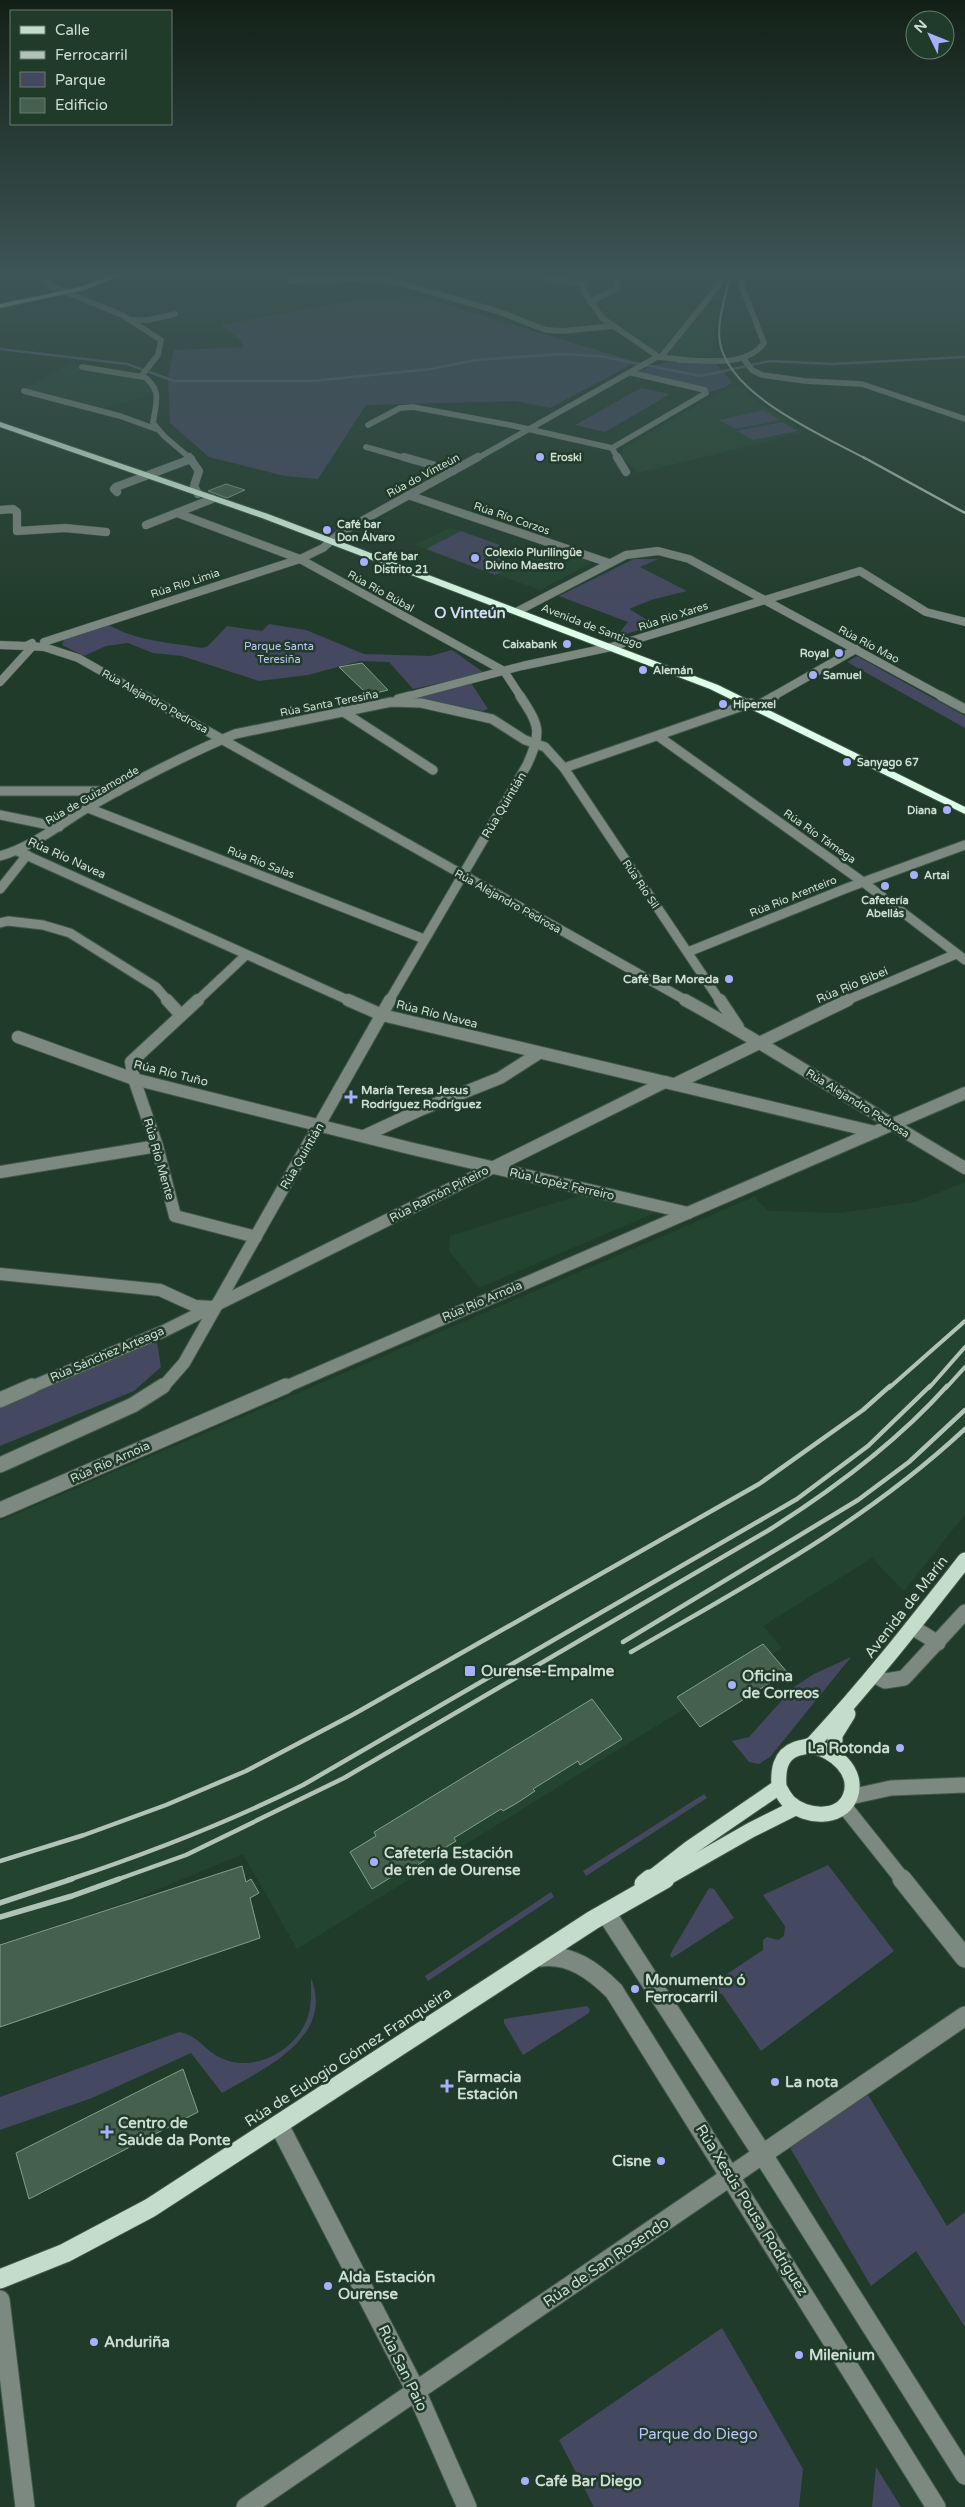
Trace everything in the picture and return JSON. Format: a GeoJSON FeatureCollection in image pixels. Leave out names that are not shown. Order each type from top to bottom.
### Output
{"type":"FeatureCollection","features":[{"type":"Feature","properties":{"kind":"highway","name":"Avenida de Santiago"},"geometry":{"type":"LineString","coordinates":[[0,425],[331,540],[612,647],[754,705],[965,811]]}},
{"type":"Feature","properties":{"kind":"main road","name":"Avenida de Marín"},"geometry":{"type":"LineString","coordinates":[[869,1680],[965,1560]]}},
{"type":"Feature","properties":{"kind":"main road"},"geometry":{"type":"LineString","coordinates":[[811,1746],[869,1680]]}},
{"type":"Feature","properties":{"kind":"main road"},"geometry":{"type":"LineString","coordinates":[[835,1755],[835,1735],[869,1680]]}},
{"type":"Feature","properties":{"kind":"main road"},"geometry":{"type":"LineString","coordinates":[[811,1746],[835,1755],[850,1774],[852,1789],[847,1802],[836,1812],[822,1816],[804,1813],[784,1798],[779,1787],[778,1770],[784,1757],[795,1749],[811,1746]]}},
{"type":"Feature","properties":{"kind":"main road","name":"Rúa de Eulogio Gómez Franqueira"},"geometry":{"type":"LineString","coordinates":[[606,1913],[690,1848],[779,1787]]}},
{"type":"Feature","properties":{"kind":"main road","name":"Rúa de Eulogio Gómez Franqueira"},"geometry":{"type":"LineString","coordinates":[[0,2279],[65,2253],[112,2230],[150,2208],[606,1913],[751,1830],[795,1808]]}},
{"type":"Feature","properties":{"kind":"street"},"geometry":{"type":"LineString","coordinates":[[156,388],[153,423],[156,429]]}},
{"type":"Feature","properties":{"kind":"street","name":"Rúa do Vinteún"},"geometry":{"type":"LineString","coordinates":[[331,540],[408,495],[605,388]]}},
{"type":"Feature","properties":{"kind":"street"},"geometry":{"type":"LineString","coordinates":[[368,425],[400,408],[414,407],[530,429],[612,448],[706,393],[705,390],[697,388]]}},
{"type":"Feature","properties":{"kind":"street"},"geometry":{"type":"LineString","coordinates":[[874,388],[965,418]]}},
{"type":"Feature","properties":{"kind":"street"},"geometry":{"type":"LineString","coordinates":[[24,391],[120,416],[156,429],[191,459],[199,471],[194,486],[198,494]]}},
{"type":"Feature","properties":{"kind":"street"},"geometry":{"type":"LineString","coordinates":[[366,447],[453,471]]}},
{"type":"Feature","properties":{"kind":"street"},"geometry":{"type":"LineString","coordinates":[[612,448],[626,472]]}},
{"type":"Feature","properties":{"kind":"street"},"geometry":{"type":"LineString","coordinates":[[117,492],[114,489],[116,487],[191,459]]}},
{"type":"Feature","properties":{"kind":"street","name":"Rúa Río Corzos"},"geometry":{"type":"LineString","coordinates":[[408,495],[609,563]]}},
{"type":"Feature","properties":{"kind":"street"},"geometry":{"type":"LineString","coordinates":[[146,525],[212,499]]}},
{"type":"Feature","properties":{"kind":"street"},"geometry":{"type":"LineString","coordinates":[[0,510],[13,509],[17,512],[17,531],[64,528],[106,532]]}},
{"type":"Feature","properties":{"kind":"street","name":"Rúa Río Búbal"},"geometry":{"type":"LineString","coordinates":[[177,513],[300,559],[504,671]]}},
{"type":"Feature","properties":{"kind":"street","name":"Rúa Río Limia"},"geometry":{"type":"LineString","coordinates":[[44,645],[300,559],[323,548],[331,540]]}},
{"type":"Feature","properties":{"kind":"street","name":"Rúa Río Mao"},"geometry":{"type":"LineString","coordinates":[[518,611],[631,553],[680,554],[965,709]]}},
{"type":"Feature","properties":{"kind":"street","name":"Rúa Río Xares"},"geometry":{"type":"LineString","coordinates":[[391,702],[407,696],[504,671],[612,647],[763,599],[860,571],[926,612],[965,622]]}},
{"type":"Feature","properties":{"kind":"street"},"geometry":{"type":"LineString","coordinates":[[0,645],[29,647],[44,645]]}},
{"type":"Feature","properties":{"kind":"street","name":"Rúa Alejandro Pedrosa"},"geometry":{"type":"LineString","coordinates":[[44,645],[78,658],[740,1030],[891,1125],[965,1168]]}},
{"type":"Feature","properties":{"kind":"street"},"geometry":{"type":"LineString","coordinates":[[0,682],[29,647]]}},
{"type":"Feature","properties":{"kind":"street"},"geometry":{"type":"LineString","coordinates":[[564,768],[754,705],[856,649]]}},
{"type":"Feature","properties":{"kind":"street"},"geometry":{"type":"LineString","coordinates":[[504,671],[534,719],[538,731],[537,744]]}},
{"type":"Feature","properties":{"kind":"street","name":"Rúa Santa Teresiña"},"geometry":{"type":"LineString","coordinates":[[222,739],[252,730],[391,702],[421,703],[492,719],[507,726],[525,740]]}},
{"type":"Feature","properties":{"kind":"street"},"geometry":{"type":"LineString","coordinates":[[342,711],[433,770]]}},
{"type":"Feature","properties":{"kind":"street","name":"Rúa Río Támega"},"geometry":{"type":"LineString","coordinates":[[658,736],[863,882],[960,957]]}},
{"type":"Feature","properties":{"kind":"street","name":"Rúa de Guizamonde"},"geometry":{"type":"LineString","coordinates":[[0,856],[17,850],[59,827],[88,808],[222,739]]}},
{"type":"Feature","properties":{"kind":"street","name":"Rúa Río Sil"},"geometry":{"type":"LineString","coordinates":[[525,740],[545,747],[564,768],[740,1030]]}},
{"type":"Feature","properties":{"kind":"street","name":"Rúa Quintián"},"geometry":{"type":"LineString","coordinates":[[525,740],[527,765]]}},
{"type":"Feature","properties":{"kind":"street","name":"Rúa Quintián"},"geometry":{"type":"LineString","coordinates":[[0,1465],[133,1405],[160,1390],[184,1363],[424,939],[527,765],[537,744]]}},
{"type":"Feature","properties":{"kind":"street"},"geometry":{"type":"LineString","coordinates":[[0,791],[120,791]]}},
{"type":"Feature","properties":{"kind":"street","name":"Rúa Río Salas"},"geometry":{"type":"LineString","coordinates":[[88,808],[424,939]]}},
{"type":"Feature","properties":{"kind":"street"},"geometry":{"type":"LineString","coordinates":[[0,815],[59,827]]}},
{"type":"Feature","properties":{"kind":"street","name":"Rúa Río Arenteiro"},"geometry":{"type":"LineString","coordinates":[[688,952],[863,882],[965,845]]}},
{"type":"Feature","properties":{"kind":"street","name":"Rúa Río Navea"},"geometry":{"type":"LineString","coordinates":[[17,850],[382,1015],[875,1132]]}},
{"type":"Feature","properties":{"kind":"street"},"geometry":{"type":"LineString","coordinates":[[0,888],[27,856]]}},
{"type":"Feature","properties":{"kind":"street"},"geometry":{"type":"LineString","coordinates":[[0,923],[8,921],[43,924],[70,934],[156,987],[181,1015]]}},
{"type":"Feature","properties":{"kind":"street"},"geometry":{"type":"LineString","coordinates":[[134,1079],[131,1062],[246,954]]}},
{"type":"Feature","properties":{"kind":"street","name":"Rúa Río Bibei"},"geometry":{"type":"LineString","coordinates":[[670,1083],[833,1006],[960,957]]}},
{"type":"Feature","properties":{"kind":"street"},"geometry":{"type":"LineString","coordinates":[[706,1012],[723,1005]]}},
{"type":"Feature","properties":{"kind":"street","name":"Rúa Río Tuño"},"geometry":{"type":"LineString","coordinates":[[18,1037],[134,1079],[320,1125]]}},
{"type":"Feature","properties":{"kind":"street"},"geometry":{"type":"LineString","coordinates":[[364,1136],[418,1111],[484,1085],[527,1064],[539,1053]]}},
{"type":"Feature","properties":{"kind":"street","name":"Rúa Río Mente"},"geometry":{"type":"LineString","coordinates":[[134,1079],[157,1146],[175,1216],[256,1237]]}},
{"type":"Feature","properties":{"kind":"street","name":"Rúa Ramón Piñeiro"},"geometry":{"type":"LineString","coordinates":[[214,1307],[492,1167],[670,1083]]}},
{"type":"Feature","properties":{"kind":"street","name":"Rúa Río Arnoia"},"geometry":{"type":"LineString","coordinates":[[0,1510],[965,1093]]}},
{"type":"Feature","properties":{"kind":"street","name":"Rúa Lopéz Ferreiro"},"geometry":{"type":"LineString","coordinates":[[320,1125],[688,1213]]}},
{"type":"Feature","properties":{"kind":"street"},"geometry":{"type":"LineString","coordinates":[[0,1172],[157,1146]]}},
{"type":"Feature","properties":{"kind":"street"},"geometry":{"type":"LineString","coordinates":[[0,1274],[160,1290],[194,1306],[214,1307]]}},
{"type":"Feature","properties":{"kind":"street","name":"Rúa Sánchez Arteaga"},"geometry":{"type":"LineString","coordinates":[[0,1400],[64,1371],[164,1331],[214,1307]]}},
{"type":"Feature","properties":{"kind":"street","name":"Avenida de Marín"},"geometry":{"type":"LineString","coordinates":[[869,1680],[885,1681],[904,1678],[965,1612]]}},
{"type":"Feature","properties":{"kind":"street"},"geometry":{"type":"LineString","coordinates":[[912,1627],[938,1643]]}},
{"type":"Feature","properties":{"kind":"street"},"geometry":{"type":"LineString","coordinates":[[965,1785],[891,1788],[847,1802],[965,1958]]}},
{"type":"Feature","properties":{"kind":"street"},"geometry":{"type":"LineString","coordinates":[[606,1913],[763,2154],[965,2475]]}},
{"type":"Feature","properties":{"kind":"street","name":"Rúa Xesús Pousa Rodríguez"},"geometry":{"type":"LineString","coordinates":[[535,1958],[548,1954],[568,1959],[603,1980],[614,1991],[732,2177],[936,2507]]}},
{"type":"Feature","properties":{"kind":"street","name":"Rúa de San Rosendo"},"geometry":{"type":"LineString","coordinates":[[246,2507],[732,2177],[965,2016]]}},
{"type":"Feature","properties":{"kind":"street","name":"Rúa San Paio"},"geometry":{"type":"LineString","coordinates":[[280,2125],[416,2392],[467,2507]]}},
{"type":"Feature","properties":{"kind":"street"},"geometry":{"type":"LineString","coordinates":[[0,2300],[25,2507]]}},
{"type":"Feature","properties":{"kind":"shaded area"},"geometry":{"type":"Polygon","coordinates":[[[151,388],[154,394],[99,409],[23,389],[151,388]]]}},
{"type":"Feature","properties":{"kind":"shaded area"},"geometry":{"type":"Polygon","coordinates":[[[728,388],[744,388],[751,397],[805,432],[638,473],[623,458],[622,449],[728,388]]]}},
{"type":"Feature","properties":{"kind":"shaded area","name":"Colexio Plurilingüe Divino Maestro"},"geometry":{"type":"Polygon","coordinates":[[[450,528],[516,551],[500,559],[515,565],[549,547],[590,560],[591,563],[540,590],[414,545],[450,528]]]}},
{"type":"Feature","properties":{"kind":"shaded area"},"geometry":{"type":"Polygon","coordinates":[[[965,1182],[965,1514],[904,1591],[872,1558],[763,1626],[782,1648],[297,1949],[243,1854],[127,1902],[0,1944],[0,1521],[756,1196],[757,1200],[768,1211],[840,1213],[915,1202],[965,1182]]]}},
{"type":"Feature","properties":{"kind":"shaded area"},"geometry":{"type":"Polygon","coordinates":[[[596,1190],[659,1211],[479,1288],[449,1251],[450,1236],[596,1190]]]}},
{"type":"Feature","properties":{"kind":"green space"},"geometry":{"type":"Polygon","coordinates":[[[168,388],[587,388],[550,408],[516,401],[366,405],[318,479],[285,476],[209,457],[170,423],[168,388]]]}},
{"type":"Feature","properties":{"kind":"green space"},"geometry":{"type":"Polygon","coordinates":[[[641,388],[670,394],[605,432],[575,425],[641,388]]]}},
{"type":"Feature","properties":{"kind":"green space"},"geometry":{"type":"Polygon","coordinates":[[[687,388],[723,388],[706,393],[687,388]]]}},
{"type":"Feature","properties":{"kind":"green space"},"geometry":{"type":"Polygon","coordinates":[[[764,410],[780,420],[735,429],[719,420],[764,410]]]}},
{"type":"Feature","properties":{"kind":"green space"},"geometry":{"type":"Polygon","coordinates":[[[782,422],[798,431],[753,440],[737,431],[782,422]]]}},
{"type":"Feature","properties":{"kind":"green space"},"geometry":{"type":"Polygon","coordinates":[[[461,531],[516,551],[500,559],[515,565],[495,575],[426,549],[461,531]]]}},
{"type":"Feature","properties":{"kind":"green space"},"geometry":{"type":"Polygon","coordinates":[[[634,559],[658,559],[640,567],[687,591],[651,600],[629,609],[656,625],[616,637],[628,622],[559,596],[634,559]]]}},
{"type":"Feature","properties":{"kind":"green space","name":"Parque Santa Teresiña"},"geometry":{"type":"Polygon","coordinates":[[[107,624],[142,638],[202,648],[208,646],[227,626],[262,631],[269,624],[306,630],[364,654],[430,656],[452,650],[483,672],[479,675],[413,689],[389,662],[360,661],[308,675],[259,681],[182,656],[153,653],[128,643],[106,646],[84,656],[62,645],[64,639],[107,624]]]}},
{"type":"Feature","properties":{"kind":"green space"},"geometry":{"type":"Polygon","coordinates":[[[857,656],[965,716],[965,728],[847,662],[857,656]]]}},
{"type":"Feature","properties":{"kind":"green space"},"geometry":{"type":"Polygon","coordinates":[[[471,683],[488,709],[482,711],[412,697],[471,683]]]}},
{"type":"Feature","properties":{"kind":"green space"},"geometry":{"type":"Polygon","coordinates":[[[157,1342],[161,1367],[134,1391],[0,1446],[0,1405],[126,1350],[157,1342]]]}},
{"type":"Feature","properties":{"kind":"green space"},"geometry":{"type":"Polygon","coordinates":[[[851,1657],[770,1757],[759,1764],[749,1762],[732,1741],[749,1737],[794,1687],[814,1674],[851,1657]]]}},
{"type":"Feature","properties":{"kind":"green space"},"geometry":{"type":"Polygon","coordinates":[[[704,1794],[707,1798],[586,1876],[583,1871],[704,1794]]]}},
{"type":"Feature","properties":{"kind":"green space"},"geometry":{"type":"Polygon","coordinates":[[[828,1865],[894,1951],[761,2051],[722,1994],[713,1992],[709,1986],[763,1950],[763,1940],[767,1937],[778,1940],[784,1936],[785,1926],[763,1895],[828,1865]]]}},
{"type":"Feature","properties":{"kind":"green space"},"geometry":{"type":"Polygon","coordinates":[[[709,1888],[714,1889],[734,1918],[672,1958],[670,1956],[672,1951],[709,1888]]]}},
{"type":"Feature","properties":{"kind":"green space"},"geometry":{"type":"Polygon","coordinates":[[[551,1892],[554,1897],[428,1981],[425,1976],[551,1892]]]}},
{"type":"Feature","properties":{"kind":"green space"},"geometry":{"type":"Polygon","coordinates":[[[311,1978],[316,1999],[313,2018],[304,2034],[291,2049],[275,2062],[222,2093],[191,2053],[92,2098],[0,2130],[0,2097],[179,2032],[191,2036],[215,2055],[233,2062],[245,2063],[269,2058],[290,2044],[305,2024],[310,2008],[311,1978]]]}},
{"type":"Feature","properties":{"kind":"green space"},"geometry":{"type":"Polygon","coordinates":[[[587,2006],[590,2009],[589,2013],[523,2055],[504,2023],[504,2019],[587,2006]]]}},
{"type":"Feature","properties":{"kind":"green space"},"geometry":{"type":"Polygon","coordinates":[[[868,2095],[947,2226],[965,2212],[965,2327],[916,2251],[871,2286],[789,2146],[868,2095]]]}},
{"type":"Feature","properties":{"kind":"green space","name":"Parque do Diego"},"geometry":{"type":"Polygon","coordinates":[[[722,2328],[803,2469],[799,2507],[594,2507],[559,2440],[722,2328]]]}},
{"type":"Feature","properties":{"kind":"green space"},"geometry":{"type":"Polygon","coordinates":[[[876,2467],[901,2507],[872,2507],[876,2467]]]}},
{"type":"Feature","properties":{"kind":"building"},"geometry":{"type":"Polygon","coordinates":[[[226,484],[245,490],[227,498],[208,491],[226,484]]]}},
{"type":"Feature","properties":{"kind":"building"},"geometry":{"type":"Polygon","coordinates":[[[362,663],[388,690],[368,695],[339,667],[362,663]]]}},
{"type":"Feature","properties":{"kind":"building","name":"Oficina de Correos"},"geometry":{"type":"Polygon","coordinates":[[[763,1644],[787,1672],[700,1727],[677,1697],[763,1644]]]}},
{"type":"Feature","properties":{"kind":"building","name":"Ourense-Empalme"},"geometry":{"type":"Polygon","coordinates":[[[592,1699],[622,1739],[580,1765],[578,1761],[533,1789],[535,1791],[517,1803],[503,1811],[501,1809],[454,1838],[456,1841],[408,1871],[406,1868],[372,1889],[350,1852],[376,1836],[374,1832],[592,1699]]]}},
{"type":"Feature","properties":{"kind":"building"},"geometry":{"type":"Polygon","coordinates":[[[242,1866],[246,1882],[251,1879],[259,1893],[250,1898],[260,1938],[0,2027],[0,1945],[242,1866]]]}},
{"type":"Feature","properties":{"kind":"building","name":"Centro de Saúde da Ponte"},"geometry":{"type":"Polygon","coordinates":[[[183,2069],[198,2112],[29,2199],[16,2153],[183,2069]]]}},
{"type":"Feature","properties":{"kind":"railway"},"geometry":{"type":"LineString","coordinates":[[749,388],[780,412],[866,459]]}},
{"type":"Feature","properties":{"kind":"railway"},"geometry":{"type":"LineString","coordinates":[[863,457],[965,513]]}},
{"type":"Feature","properties":{"kind":"railway"},"geometry":{"type":"LineString","coordinates":[[889,1388],[965,1321]]}},
{"type":"Feature","properties":{"kind":"railway"},"geometry":{"type":"LineString","coordinates":[[929,1388],[965,1347]]}},
{"type":"Feature","properties":{"kind":"railway"},"geometry":{"type":"LineString","coordinates":[[946,1388],[965,1367]]}},
{"type":"Feature","properties":{"kind":"railway"},"geometry":{"type":"LineString","coordinates":[[0,1861],[84,1835],[166,1805],[246,1771],[354,1714],[759,1484],[863,1410],[890,1386]]}},
{"type":"Feature","properties":{"kind":"railway"},"geometry":{"type":"LineString","coordinates":[[68,1880],[187,1837],[303,1785],[797,1499],[868,1446],[930,1386]]}},
{"type":"Feature","properties":{"kind":"railway"},"geometry":{"type":"LineString","coordinates":[[116,1880],[186,1855],[344,1778],[769,1530],[863,1464],[907,1427],[947,1386]]}},
{"type":"Feature","properties":{"kind":"railway"},"geometry":{"type":"LineString","coordinates":[[623,1642],[858,1500],[909,1462],[965,1410]]}},
{"type":"Feature","properties":{"kind":"railway"},"geometry":{"type":"LineString","coordinates":[[631,1652],[762,1576],[846,1523],[887,1494],[965,1429]]}},
{"type":"Feature","properties":{"kind":"railway"},"geometry":{"type":"LineString","coordinates":[[0,1903],[72,1879]]}},
{"type":"Feature","properties":{"kind":"railway"},"geometry":{"type":"LineString","coordinates":[[0,1917],[72,1896],[119,1879]]}},
{"type":"Feature","properties":{"kind":"place","name":"Eroski"},"geometry":{"type":"Point","coordinates":[540,457]}},
{"type":"Feature","properties":{"kind":"place","name":"Café bar Don Álvaro"},"geometry":{"type":"Point","coordinates":[327,530]}},
{"type":"Feature","properties":{"kind":"place","name":"Colexio Plurilingüe Divino Maestro"},"geometry":{"type":"Point","coordinates":[475,558]}},
{"type":"Feature","properties":{"kind":"place","name":"Café bar Distrito 21"},"geometry":{"type":"Point","coordinates":[364,562]}},
{"type":"Feature","properties":{"kind":"place","name":"Caixabank"},"geometry":{"type":"Point","coordinates":[567,644]}},
{"type":"Feature","properties":{"kind":"place","name":"Royal"},"geometry":{"type":"Point","coordinates":[839,653]}},
{"type":"Feature","properties":{"kind":"place","name":"Alemán"},"geometry":{"type":"Point","coordinates":[643,670]}},
{"type":"Feature","properties":{"kind":"place","name":"Samuel"},"geometry":{"type":"Point","coordinates":[813,675]}},
{"type":"Feature","properties":{"kind":"place","name":"Hiperxel"},"geometry":{"type":"Point","coordinates":[723,704]}},
{"type":"Feature","properties":{"kind":"place","name":"Sanyago 67"},"geometry":{"type":"Point","coordinates":[847,762]}},
{"type":"Feature","properties":{"kind":"place","name":"Diana"},"geometry":{"type":"Point","coordinates":[947,810]}},
{"type":"Feature","properties":{"kind":"place","name":"Artai"},"geometry":{"type":"Point","coordinates":[914,875]}},
{"type":"Feature","properties":{"kind":"place","name":"Cafetería Abellás"},"geometry":{"type":"Point","coordinates":[885,886]}},
{"type":"Feature","properties":{"kind":"place","name":"Café Bar Moreda"},"geometry":{"type":"Point","coordinates":[729,979]}},
{"type":"Feature","properties":{"kind":"place","name":"María Teresa Jesus Rodríguez Rodríguez"},"geometry":{"type":"Point","coordinates":[351,1097]}},
{"type":"Feature","properties":{"kind":"place","name":"Ourense-Empalme"},"geometry":{"type":"Point","coordinates":[470,1671]}},
{"type":"Feature","properties":{"kind":"place","name":"Oficina de Correos"},"geometry":{"type":"Point","coordinates":[732,1685]}},
{"type":"Feature","properties":{"kind":"place","name":"La Rotonda"},"geometry":{"type":"Point","coordinates":[900,1748]}},
{"type":"Feature","properties":{"kind":"place","name":"Cafetería Estación de tren de Ourense"},"geometry":{"type":"Point","coordinates":[374,1862]}},
{"type":"Feature","properties":{"kind":"place","name":"Monumento ó Ferrocarril"},"geometry":{"type":"Point","coordinates":[635,1989]}},
{"type":"Feature","properties":{"kind":"place","name":"La nota"},"geometry":{"type":"Point","coordinates":[775,2082]}},
{"type":"Feature","properties":{"kind":"place","name":"Farmacia Estación"},"geometry":{"type":"Point","coordinates":[447,2086]}},
{"type":"Feature","properties":{"kind":"place","name":"Centro de Saúde da Ponte"},"geometry":{"type":"Point","coordinates":[107,2132]}},
{"type":"Feature","properties":{"kind":"place","name":"Cisne"},"geometry":{"type":"Point","coordinates":[661,2161]}},
{"type":"Feature","properties":{"kind":"place","name":"Alda Estación Ourense"},"geometry":{"type":"Point","coordinates":[328,2286]}},
{"type":"Feature","properties":{"kind":"place","name":"Anduriña"},"geometry":{"type":"Point","coordinates":[94,2342]}},
{"type":"Feature","properties":{"kind":"place","name":"Milenium"},"geometry":{"type":"Point","coordinates":[799,2355]}},
{"type":"Feature","properties":{"kind":"place","name":"Café Bar Diego"},"geometry":{"type":"Point","coordinates":[525,2481]}},
{"type":"Feature","properties":{"kind":"district","name":"O Vinteún"},"geometry":{"type":"Point","coordinates":[470,613]}}]}
